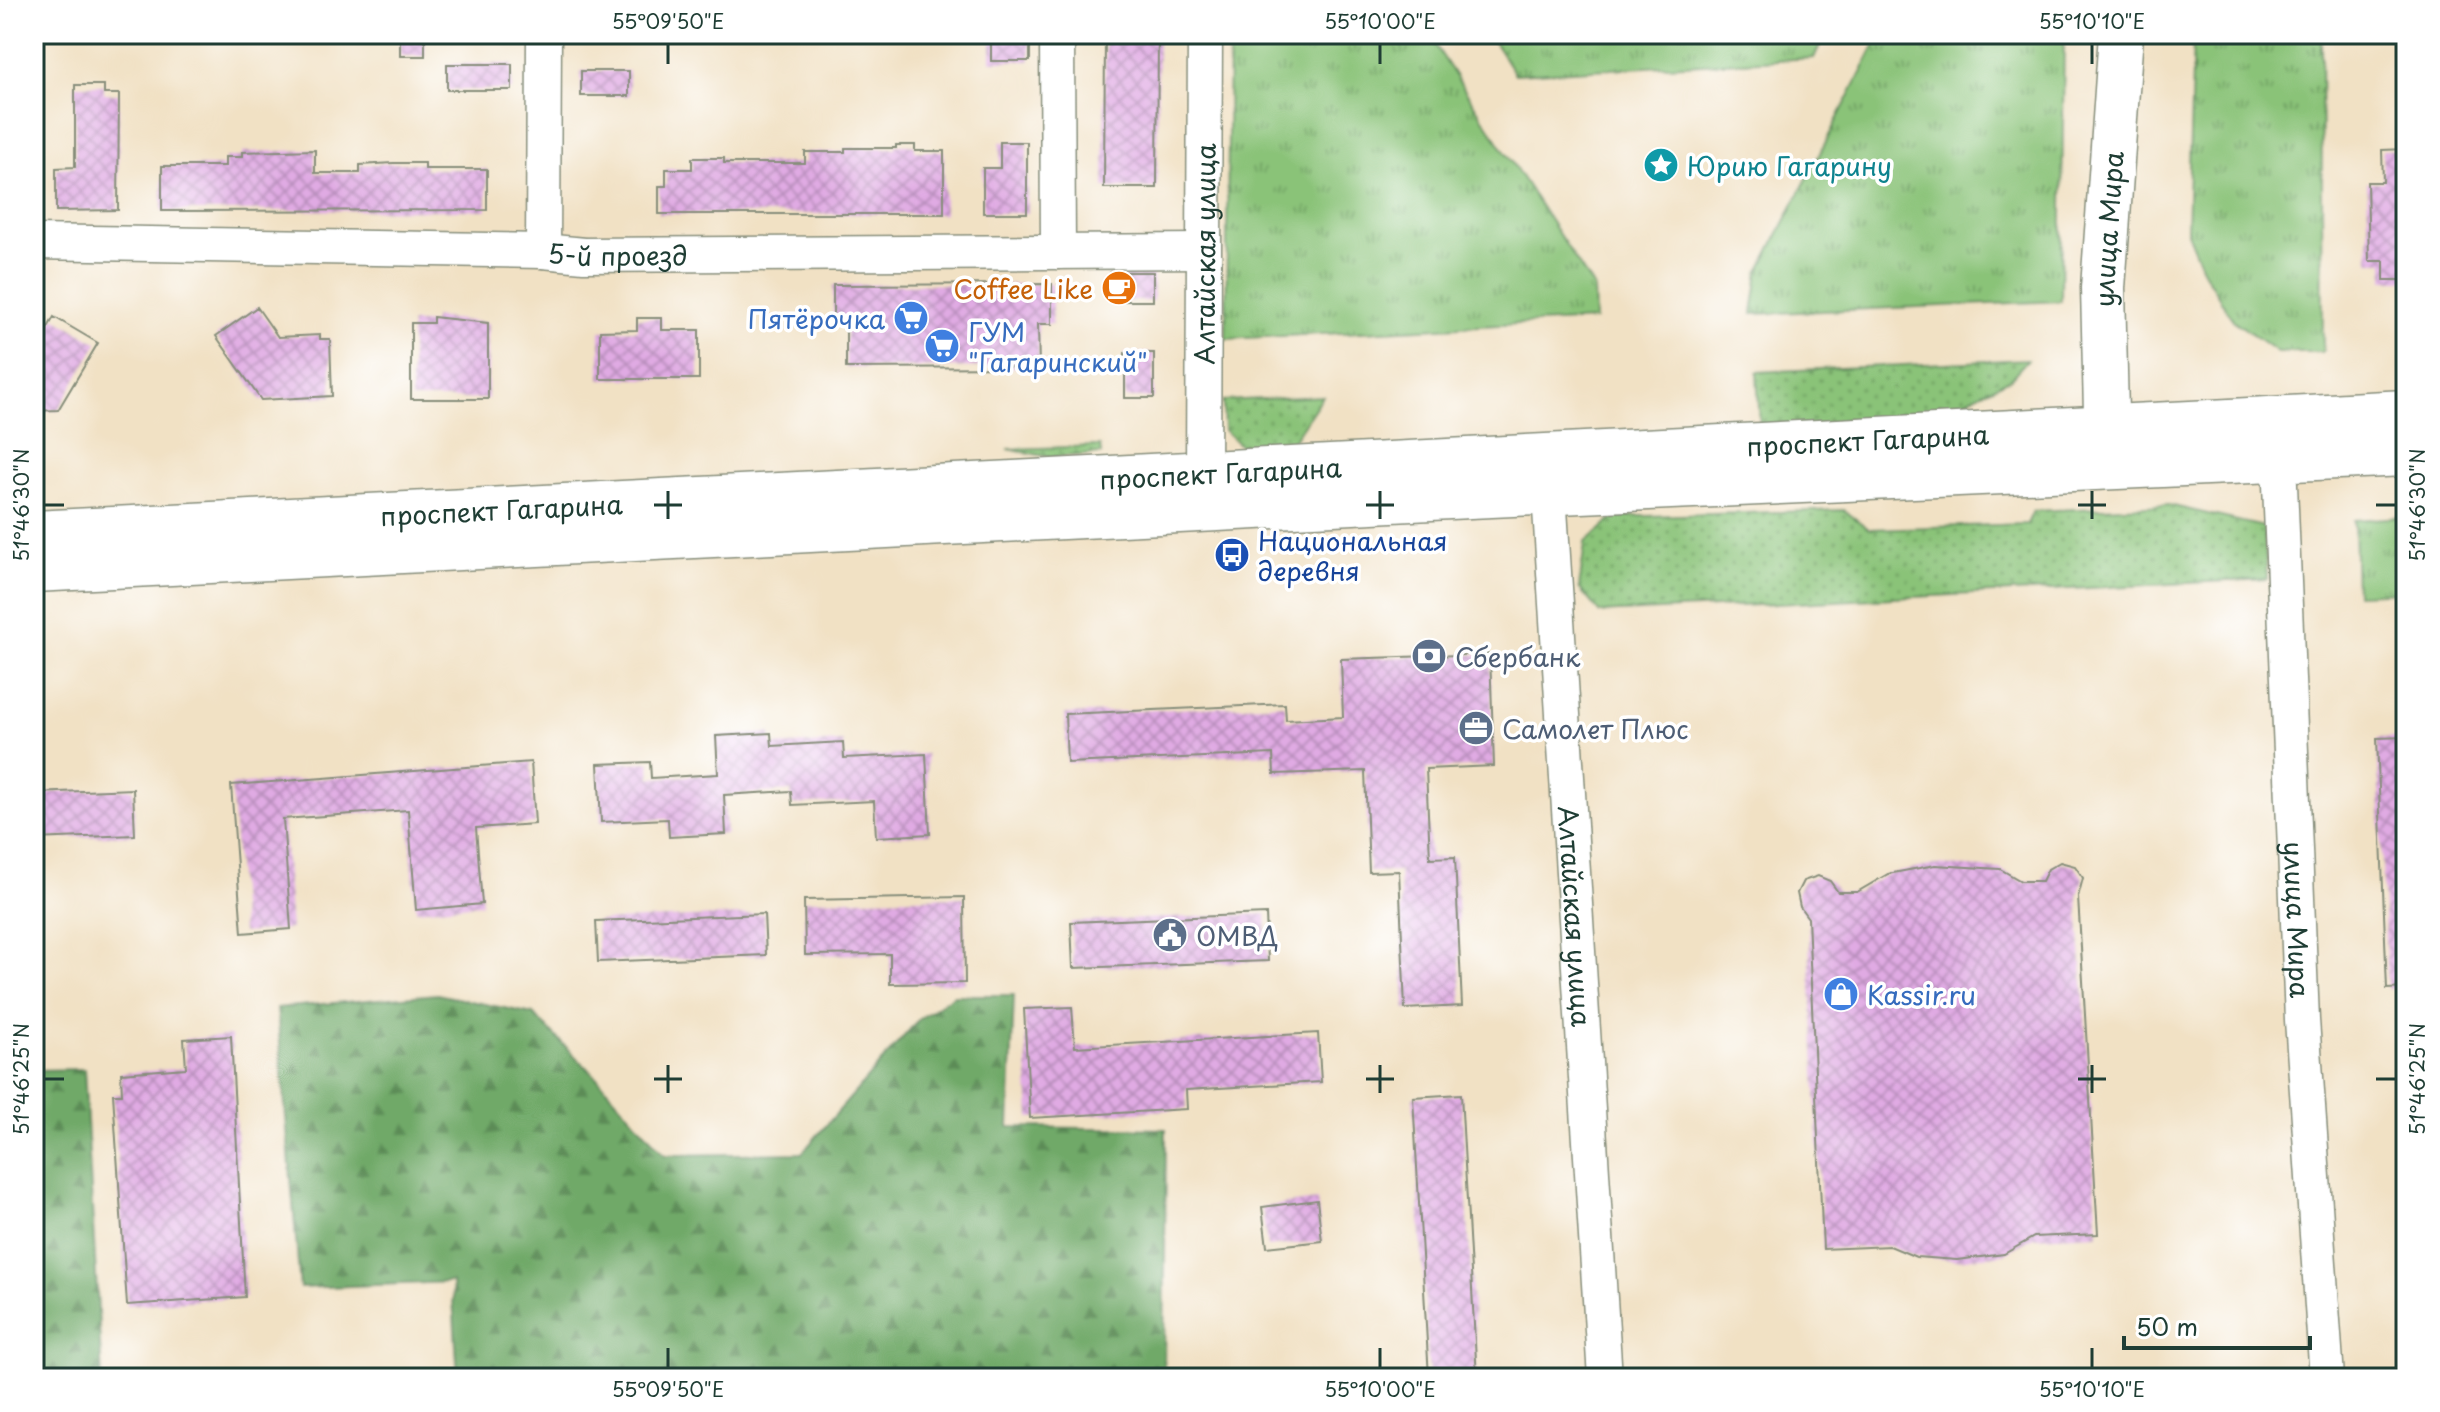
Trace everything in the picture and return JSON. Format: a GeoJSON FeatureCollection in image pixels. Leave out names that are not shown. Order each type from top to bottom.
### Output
{"type":"FeatureCollection","features":[{"type":"Feature","properties":{"kind":"main road","name":"улица Мира"},"geometry":{"type":"LineString","coordinates":[[2107,447],[2103,288],[2121,34]]}},
{"type":"Feature","properties":{"kind":"main road","name":"проспект Гагарина"},"geometry":{"type":"LineString","coordinates":[[34,570],[1204,492],[2107,447],[2406,412]]}},
{"type":"Feature","properties":{"kind":"main road","name":"проспект Гагарина"},"geometry":{"type":"LineString","coordinates":[[2107,447],[2279,460],[2406,454]]}},
{"type":"Feature","properties":{"kind":"main road","name":"проспект Гагарина"},"geometry":{"type":"LineString","coordinates":[[34,533],[1204,492]]}},
{"type":"Feature","properties":{"kind":"street"},"geometry":{"type":"LineString","coordinates":[[543,251],[544,34]]}},
{"type":"Feature","properties":{"kind":"street"},"geometry":{"type":"LineString","coordinates":[[1057,34],[1058,252]]}},
{"type":"Feature","properties":{"kind":"street","name":"Алтайская улица"},"geometry":{"type":"LineString","coordinates":[[1204,492],[1205,34]]}},
{"type":"Feature","properties":{"kind":"street","name":"5-й проезд"},"geometry":{"type":"LineString","coordinates":[[34,242],[543,251],[584,255],[1203,251]]}},
{"type":"Feature","properties":{"kind":"street","name":"улица Мира"},"geometry":{"type":"LineString","coordinates":[[2279,460],[2301,1006],[2327,1378]]}},
{"type":"Feature","properties":{"kind":"street","name":"Алтайская улица"},"geometry":{"type":"LineString","coordinates":[[1548,474],[1605,1378]]}},
{"type":"Feature","properties":{"kind":"green space"},"geometry":{"type":"Polygon","coordinates":[[[1229,34],[1428,34],[1594,288],[1595,320],[1226,339],[1229,34]]]}},
{"type":"Feature","properties":{"kind":"green space"},"geometry":{"type":"Polygon","coordinates":[[[1489,34],[1825,34],[1814,58],[1515,74],[1489,34]]]}},
{"type":"Feature","properties":{"kind":"green space"},"geometry":{"type":"Polygon","coordinates":[[[1881,34],[2064,34],[2061,301],[1753,314],[1759,272],[1881,34]]]}},
{"type":"Feature","properties":{"kind":"green space"},"geometry":{"type":"Polygon","coordinates":[[[2193,38],[2321,38],[2323,352],[2277,352],[2233,320],[2203,271],[2187,232],[2193,38]]]}},
{"type":"Feature","properties":{"kind":"green space"},"geometry":{"type":"Polygon","coordinates":[[[2028,359],[2010,379],[1917,424],[1760,427],[1757,372],[2028,359]]]}},
{"type":"Feature","properties":{"kind":"green space"},"geometry":{"type":"Polygon","coordinates":[[[1323,396],[1288,448],[1245,450],[1224,430],[1223,401],[1323,396]]]}},
{"type":"Feature","properties":{"kind":"green space"},"geometry":{"type":"Polygon","coordinates":[[[1100,446],[1101,454],[1050,457],[1008,449],[1100,446]]]}},
{"type":"Feature","properties":{"kind":"green space"},"geometry":{"type":"Polygon","coordinates":[[[2169,505],[2264,527],[2267,579],[1600,613],[1579,588],[1585,543],[1615,517],[1844,510],[1869,529],[2027,524],[2033,511],[2169,505]]]}},
{"type":"Feature","properties":{"kind":"green space"},"geometry":{"type":"Polygon","coordinates":[[[2406,517],[2406,592],[2356,594],[2354,520],[2406,517]]]}},
{"type":"Feature","properties":{"kind":"green space"},"geometry":{"type":"Polygon","coordinates":[[[437,994],[533,1014],[599,1080],[665,1155],[802,1153],[919,1019],[954,995],[1014,995],[1009,1127],[1166,1129],[1164,1378],[458,1378],[452,1282],[300,1288],[277,1008],[437,994]]]}},
{"type":"Feature","properties":{"kind":"green space"},"geometry":{"type":"Polygon","coordinates":[[[84,1069],[102,1378],[34,1378],[34,1070],[84,1069]]]}},
{"type":"Feature","properties":{"kind":"building"},"geometry":{"type":"Polygon","coordinates":[[[400,34],[425,34],[425,56],[400,56],[400,34]]]}},
{"type":"Feature","properties":{"kind":"building"},"geometry":{"type":"Polygon","coordinates":[[[991,34],[1030,34],[1030,61],[991,61],[991,34]]]}},
{"type":"Feature","properties":{"kind":"building"},"geometry":{"type":"Polygon","coordinates":[[[1105,34],[1158,34],[1157,188],[1104,188],[1105,34]]]}},
{"type":"Feature","properties":{"kind":"building"},"geometry":{"type":"Polygon","coordinates":[[[447,64],[512,64],[512,90],[447,90],[447,64]]]}},
{"type":"Feature","properties":{"kind":"building"},"geometry":{"type":"Polygon","coordinates":[[[581,71],[629,71],[629,96],[581,96],[581,71]]]}},
{"type":"Feature","properties":{"kind":"building"},"geometry":{"type":"Polygon","coordinates":[[[75,85],[104,85],[104,94],[119,94],[118,210],[56,211],[56,168],[75,167],[75,85]]]}},
{"type":"Feature","properties":{"kind":"building"},"geometry":{"type":"Polygon","coordinates":[[[1000,142],[1027,142],[1027,213],[983,213],[983,168],[1000,168],[1000,142]]]}},
{"type":"Feature","properties":{"kind":"building"},"geometry":{"type":"Polygon","coordinates":[[[896,145],[915,145],[915,151],[944,151],[944,214],[659,214],[659,186],[666,186],[666,169],[692,169],[692,158],[724,158],[724,163],[805,163],[805,152],[845,152],[845,148],[896,148],[896,145]]]}},
{"type":"Feature","properties":{"kind":"building"},"geometry":{"type":"Polygon","coordinates":[[[2406,149],[2406,280],[2384,280],[2384,261],[2369,261],[2367,182],[2383,182],[2382,150],[2406,149]]]}},
{"type":"Feature","properties":{"kind":"building"},"geometry":{"type":"Polygon","coordinates":[[[315,150],[315,173],[360,173],[360,165],[393,163],[425,163],[425,169],[487,169],[487,210],[162,211],[162,166],[225,166],[225,157],[242,157],[242,152],[315,150]]]}},
{"type":"Feature","properties":{"kind":"building"},"geometry":{"type":"Polygon","coordinates":[[[1110,272],[1153,272],[1153,301],[1111,301],[1110,272]]]}},
{"type":"Feature","properties":{"kind":"building","name":"ГУМ \"Гагаринский\""},"geometry":{"type":"Polygon","coordinates":[[[1052,284],[1052,324],[1038,324],[1039,367],[846,368],[846,322],[833,322],[833,285],[1052,284]]]}},
{"type":"Feature","properties":{"kind":"building"},"geometry":{"type":"Polygon","coordinates":[[[257,307],[278,337],[320,335],[320,339],[330,339],[332,396],[261,400],[216,336],[257,307]]]}},
{"type":"Feature","properties":{"kind":"building"},"geometry":{"type":"Polygon","coordinates":[[[54,317],[98,343],[58,410],[34,411],[34,352],[54,317]]]}},
{"type":"Feature","properties":{"kind":"building"},"geometry":{"type":"Polygon","coordinates":[[[433,317],[488,323],[488,399],[411,399],[411,323],[433,323],[433,317]]]}},
{"type":"Feature","properties":{"kind":"building"},"geometry":{"type":"Polygon","coordinates":[[[637,318],[662,318],[662,330],[699,330],[699,379],[600,379],[600,331],[637,330],[637,318]]]}},
{"type":"Feature","properties":{"kind":"building"},"geometry":{"type":"Polygon","coordinates":[[[1125,353],[1154,353],[1154,398],[1125,398],[1125,353]]]}},
{"type":"Feature","properties":{"kind":"building"},"geometry":{"type":"Polygon","coordinates":[[[1490,654],[1494,766],[1426,769],[1430,858],[1455,857],[1462,1006],[1405,1009],[1399,871],[1369,872],[1365,771],[1274,774],[1273,754],[1067,763],[1065,714],[1285,704],[1286,720],[1343,717],[1341,659],[1490,654]]]}},
{"type":"Feature","properties":{"kind":"building"},"geometry":{"type":"Polygon","coordinates":[[[771,733],[772,746],[843,742],[844,758],[926,754],[930,834],[876,837],[874,801],[792,805],[791,791],[724,795],[726,834],[669,837],[668,819],[601,822],[598,764],[650,762],[651,778],[718,774],[716,736],[771,733]]]}},
{"type":"Feature","properties":{"kind":"building"},"geometry":{"type":"Polygon","coordinates":[[[2406,737],[2406,988],[2387,989],[2377,738],[2406,737]]]}},
{"type":"Feature","properties":{"kind":"building"},"geometry":{"type":"Polygon","coordinates":[[[531,762],[535,824],[476,828],[482,904],[416,910],[408,810],[283,819],[291,929],[242,933],[231,785],[531,762]]]}},
{"type":"Feature","properties":{"kind":"building"},"geometry":{"type":"Polygon","coordinates":[[[133,789],[135,835],[34,839],[34,793],[133,789]]]}},
{"type":"Feature","properties":{"kind":"building"},"geometry":{"type":"Polygon","coordinates":[[[2060,862],[2075,866],[2083,878],[2078,897],[2098,1234],[2034,1237],[2004,1254],[1957,1260],[1916,1257],[1890,1246],[1823,1249],[1808,918],[1800,907],[1797,893],[1803,881],[1818,876],[1830,881],[1838,892],[1857,892],[1888,874],[1935,865],[2000,869],[2021,881],[2042,881],[2048,869],[2060,862]]]}},
{"type":"Feature","properties":{"kind":"building"},"geometry":{"type":"Polygon","coordinates":[[[964,897],[965,983],[890,984],[890,954],[805,955],[804,900],[964,897]]]}},
{"type":"Feature","properties":{"kind":"building"},"geometry":{"type":"Polygon","coordinates":[[[764,914],[766,955],[598,962],[596,921],[764,914]]]}},
{"type":"Feature","properties":{"kind":"building"},"geometry":{"type":"Polygon","coordinates":[[[1266,914],[1268,961],[1073,968],[1071,922],[1266,914]]]}},
{"type":"Feature","properties":{"kind":"building"},"geometry":{"type":"Polygon","coordinates":[[[1072,1007],[1075,1047],[1318,1033],[1321,1082],[1186,1090],[1187,1109],[1030,1118],[1024,1009],[1072,1007]]]}},
{"type":"Feature","properties":{"kind":"building"},"geometry":{"type":"Polygon","coordinates":[[[231,1036],[245,1297],[127,1305],[113,1094],[122,1094],[121,1073],[186,1068],[184,1039],[231,1036]]]}},
{"type":"Feature","properties":{"kind":"building"},"geometry":{"type":"Polygon","coordinates":[[[1461,1094],[1477,1378],[1429,1378],[1413,1097],[1461,1094]]]}},
{"type":"Feature","properties":{"kind":"building"},"geometry":{"type":"Polygon","coordinates":[[[1317,1200],[1322,1241],[1267,1247],[1262,1207],[1317,1200]]]}},
{"type":"Feature","properties":{"kind":"place","name":"Юрию Гагарину"},"geometry":{"type":"Point","coordinates":[1661,165]}},
{"type":"Feature","properties":{"kind":"place","name":"Coffee Like"},"geometry":{"type":"Point","coordinates":[1119,288]}},
{"type":"Feature","properties":{"kind":"place","name":"Пятёрочка"},"geometry":{"type":"Point","coordinates":[911,318]}},
{"type":"Feature","properties":{"kind":"place","name":"ГУМ \"Гагаринский\""},"geometry":{"type":"Point","coordinates":[942,346]}},
{"type":"Feature","properties":{"kind":"place","name":"Национальная деревня"},"geometry":{"type":"Point","coordinates":[1232,555]}},
{"type":"Feature","properties":{"kind":"place","name":"Сбербанк"},"geometry":{"type":"Point","coordinates":[1429,656]}},
{"type":"Feature","properties":{"kind":"place","name":"Самолет Плюс"},"geometry":{"type":"Point","coordinates":[1476,728]}},
{"type":"Feature","properties":{"kind":"place","name":"ОМВД"},"geometry":{"type":"Point","coordinates":[1170,935]}},
{"type":"Feature","properties":{"kind":"place","name":"Kassir.ru"},"geometry":{"type":"Point","coordinates":[1841,994]}}]}
